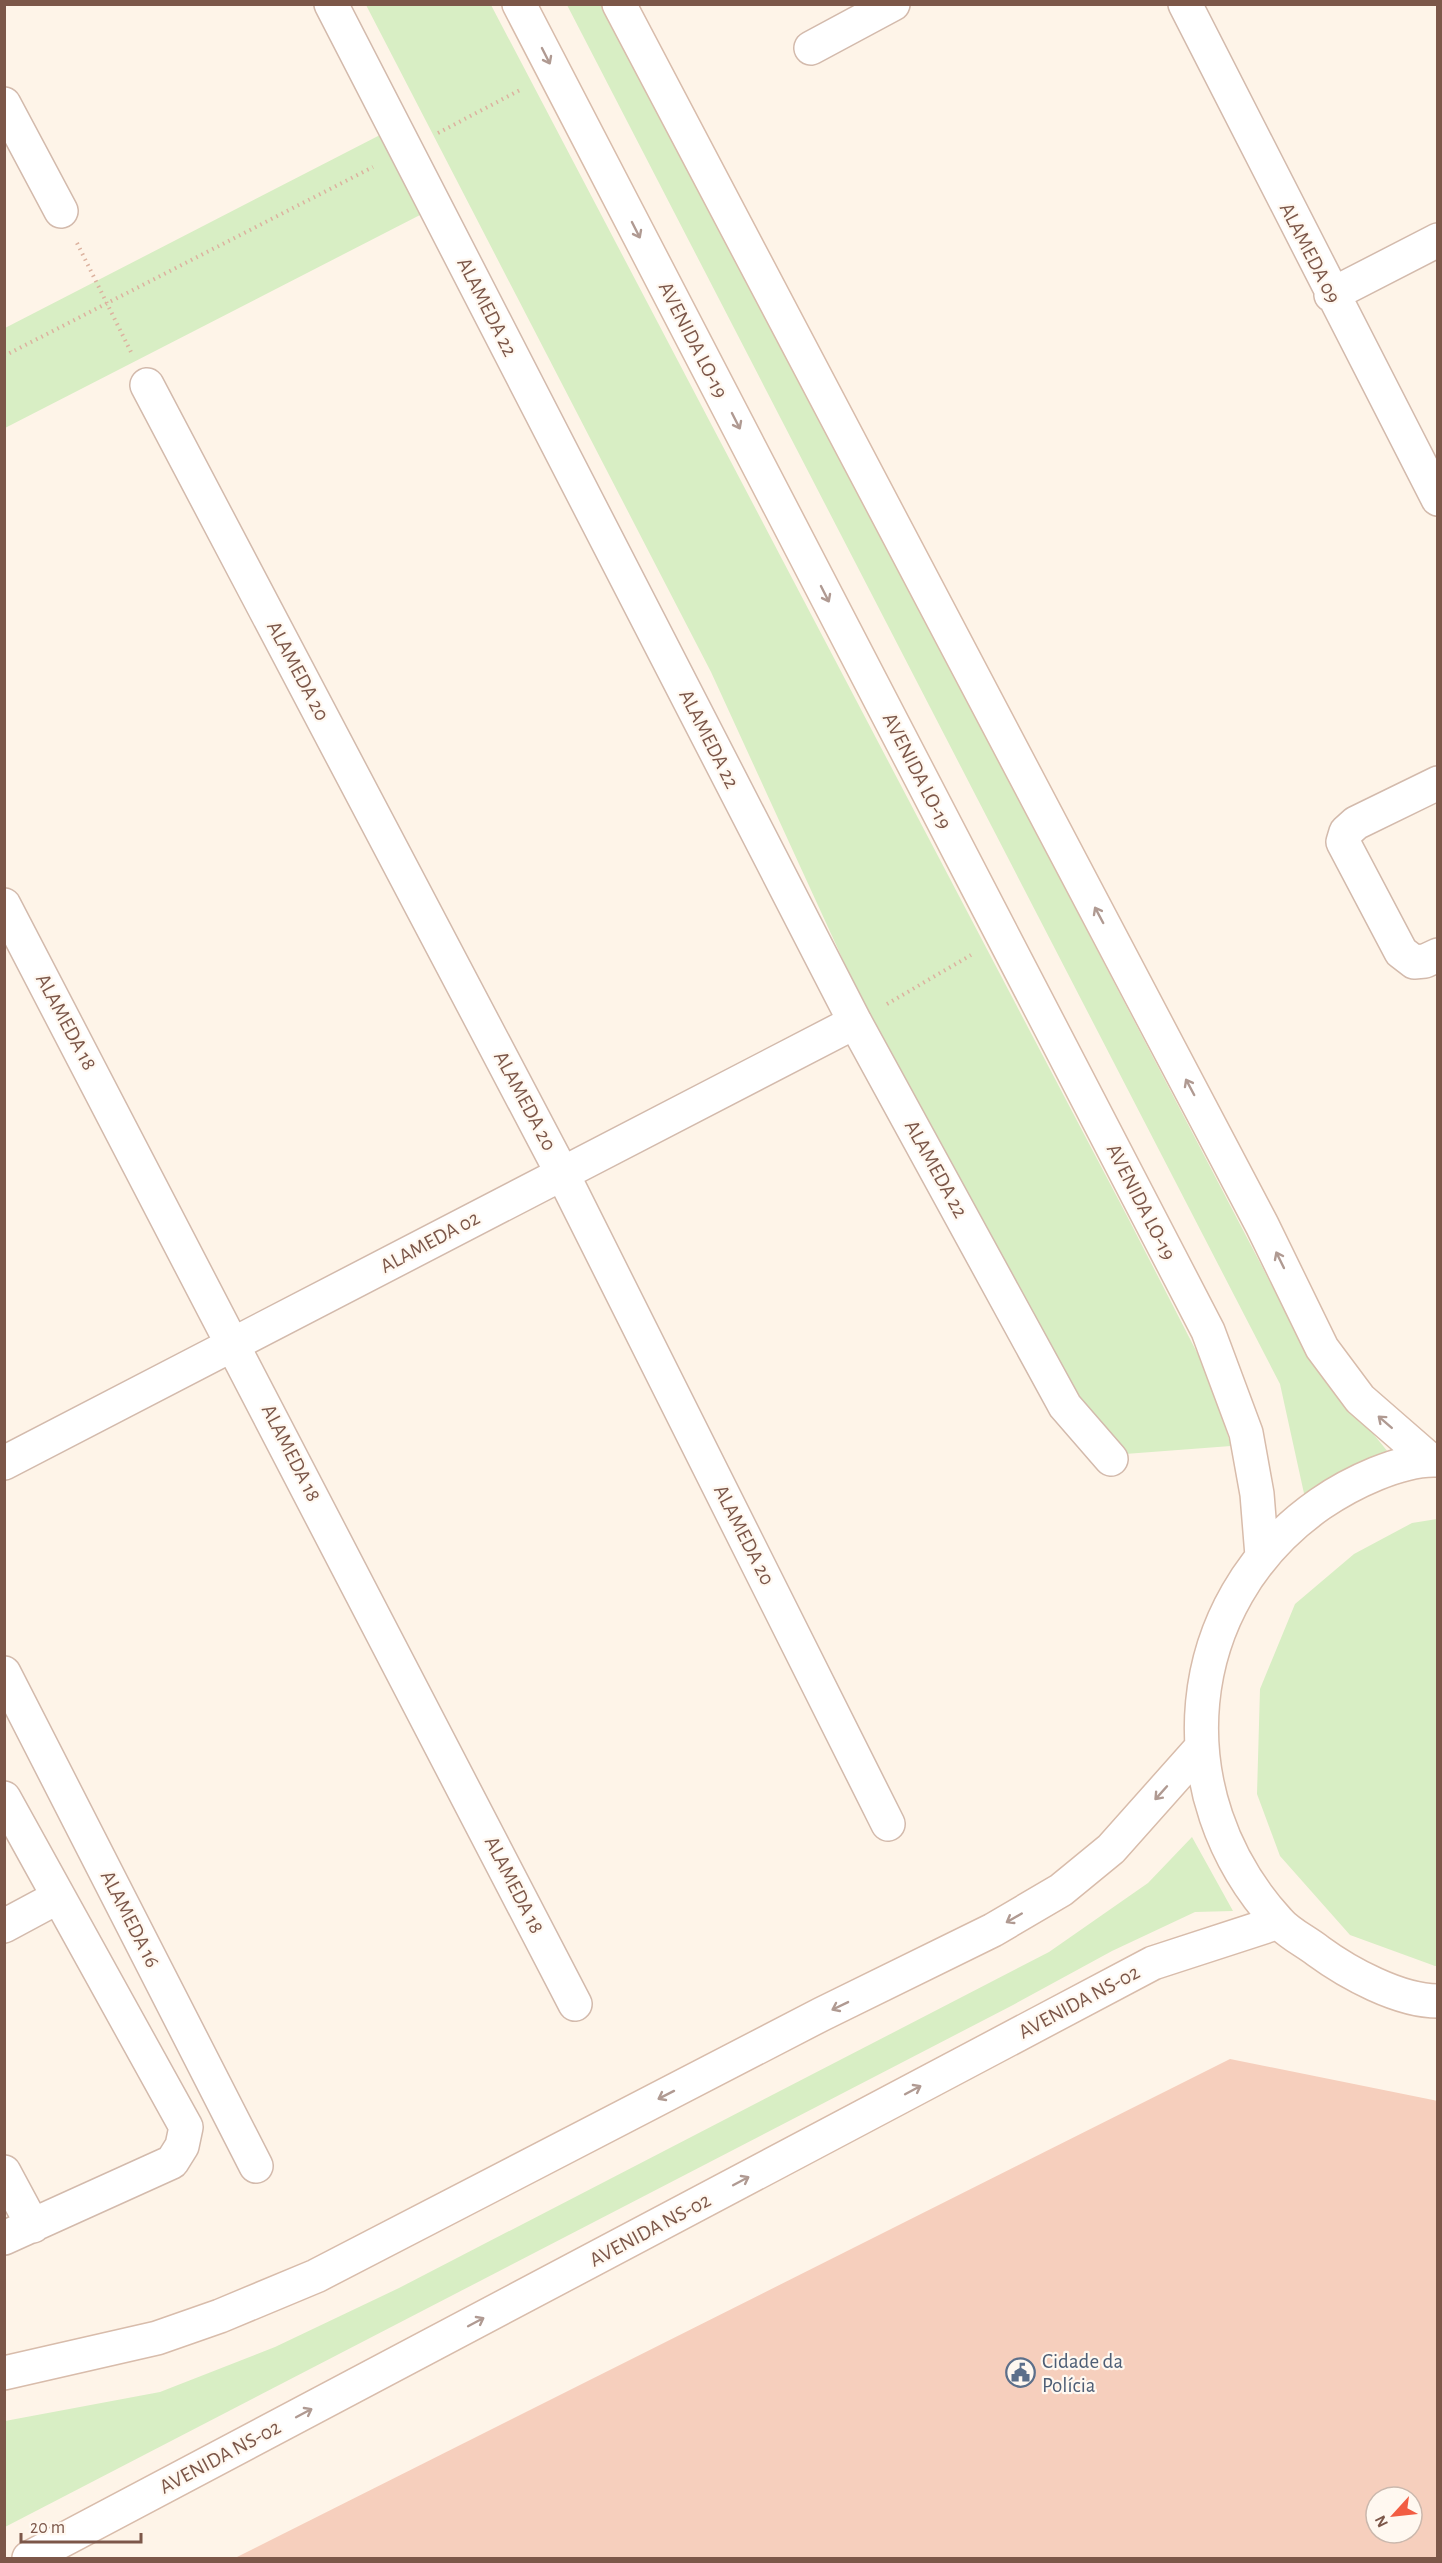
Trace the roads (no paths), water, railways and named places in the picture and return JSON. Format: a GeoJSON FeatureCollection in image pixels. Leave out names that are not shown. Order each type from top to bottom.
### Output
{"type":"FeatureCollection","features":[{"type":"Feature","properties":{"kind":"street","name":"ALAMEDA 22"},"geometry":{"type":"LineString","coordinates":[[332,4],[855,1022],[1065,1406],[1111,1459]]}},
{"type":"Feature","properties":{"kind":"street","name":"AVENIDA LO-19"},"geometry":{"type":"LineString","coordinates":[[519,4],[1208,1331],[1246,1433],[1257,1494],[1262,1556]]}},
{"type":"Feature","properties":{"kind":"street"},"geometry":{"type":"LineString","coordinates":[[619,4],[1262,1225],[1322,1348],[1360,1400],[1434,1460]]}},
{"type":"Feature","properties":{"kind":"street"},"geometry":{"type":"LineString","coordinates":[[811,48],[893,4]]}},
{"type":"Feature","properties":{"kind":"street","name":"ALAMEDA 09"},"geometry":{"type":"LineString","coordinates":[[1185,4],[1331,295],[1437,499]]}},
{"type":"Feature","properties":{"kind":"street"},"geometry":{"type":"LineString","coordinates":[[4,104],[62,212]]}},
{"type":"Feature","properties":{"kind":"street"},"geometry":{"type":"LineString","coordinates":[[1331,295],[1437,240]]}},
{"type":"Feature","properties":{"kind":"street","name":"ALAMEDA 20"},"geometry":{"type":"LineString","coordinates":[[147,385],[562,1173],[888,1824]]}},
{"type":"Feature","properties":{"kind":"street"},"geometry":{"type":"LineString","coordinates":[[1437,783],[1356,824],[1346,832],[1343,842],[1344,849],[1401,952],[1414,962],[1425,961],[1437,955]]}},
{"type":"Feature","properties":{"kind":"street","name":"ALAMEDA 18"},"geometry":{"type":"LineString","coordinates":[[4,904],[235,1345],[575,2004]]}},
{"type":"Feature","properties":{"kind":"street","name":"ALAMEDA 02"},"geometry":{"type":"LineString","coordinates":[[4,1463],[855,1022]]}},
{"type":"Feature","properties":{"kind":"street"},"geometry":{"type":"LineString","coordinates":[[1434,1460],[1382,1471],[1337,1492],[1297,1520],[1262,1556],[1233,1598],[1214,1649],[1203,1690],[1200,1749],[1213,1813],[1240,1872],[1279,1922],[1349,1974],[1386,1988],[1437,2001]]}},
{"type":"Feature","properties":{"kind":"street","name":"ALAMEDA 16"},"geometry":{"type":"LineString","coordinates":[[4,1673],[256,2166]]}},
{"type":"Feature","properties":{"kind":"street"},"geometry":{"type":"LineString","coordinates":[[4,2373],[157,2338],[220,2316],[316,2276],[822,2014],[993,1930],[1061,1890],[1111,1849],[1200,1749]]}},
{"type":"Feature","properties":{"kind":"street"},"geometry":{"type":"LineString","coordinates":[[4,1798],[186,2127],[182,2146],[172,2162],[19,2232],[4,2172]]}},
{"type":"Feature","properties":{"kind":"street"},"geometry":{"type":"LineString","coordinates":[[4,1926],[58,1897]]}},
{"type":"Feature","properties":{"kind":"street","name":"AVENIDA NS-02"},"geometry":{"type":"LineString","coordinates":[[29,2559],[1154,1963],[1279,1922]]}},
{"type":"Feature","properties":{"kind":"place","name":"Cidade da Polícia"},"geometry":{"type":"Point","coordinates":[1021,2373]}}]}
